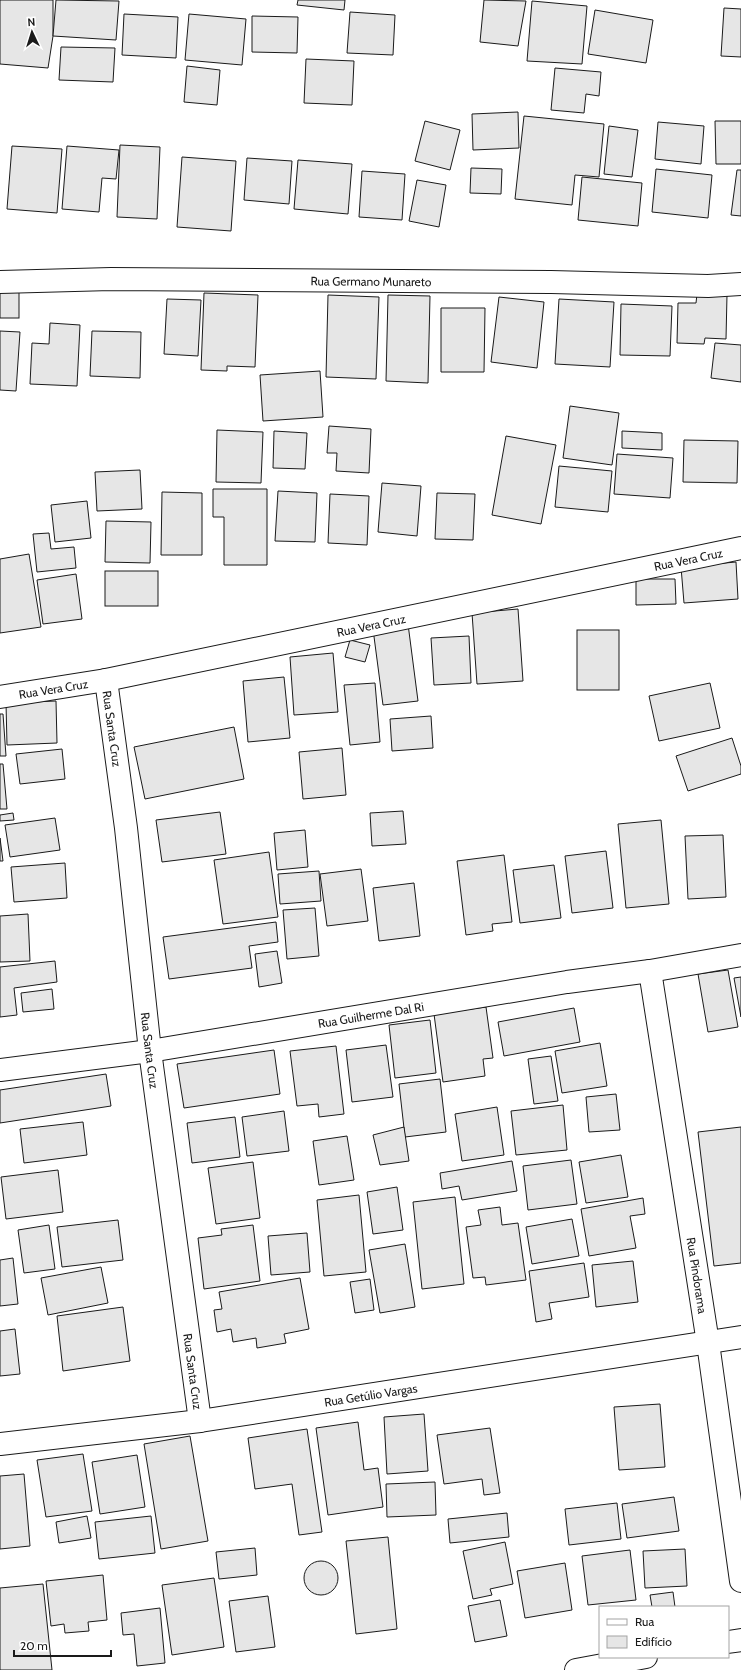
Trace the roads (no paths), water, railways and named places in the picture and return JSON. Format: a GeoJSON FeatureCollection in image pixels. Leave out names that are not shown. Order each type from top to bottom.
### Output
{"type":"FeatureCollection","features":[{"type":"Feature","properties":{"kind":"street","name":"Rua Germano Munareto"},"geometry":{"type":"LineString","coordinates":[[0,282],[111,279],[550,282],[708,286],[741,284]]}},
{"type":"Feature","properties":{"kind":"street","name":"Rua Vera Cruz"},"geometry":{"type":"LineString","coordinates":[[0,697],[106,680],[741,548]]}},
{"type":"Feature","properties":{"kind":"street","name":"Rua Santa Cruz"},"geometry":{"type":"LineString","coordinates":[[106,680],[126,828],[150,1051],[200,1421]]}},
{"type":"Feature","properties":{"kind":"street","name":"Rua Guilherme Dal Ri"},"geometry":{"type":"LineString","coordinates":[[0,1070],[150,1051],[567,982],[650,971],[741,955]]}},
{"type":"Feature","properties":{"kind":"street","name":"Rua Pindorama"},"geometry":{"type":"LineString","coordinates":[[650,971],[708,1343],[741,1581]]}},
{"type":"Feature","properties":{"kind":"street","name":"Rua Getúlio Vargas"},"geometry":{"type":"LineString","coordinates":[[0,1444],[200,1421],[741,1337]]}},
{"type":"Feature","properties":{"kind":"street"},"geometry":{"type":"LineString","coordinates":[[729,1642],[741,1640]]}},
{"type":"Feature","properties":{"kind":"street"},"geometry":{"type":"LineString","coordinates":[[576,1670],[641,1658]]}}]}
